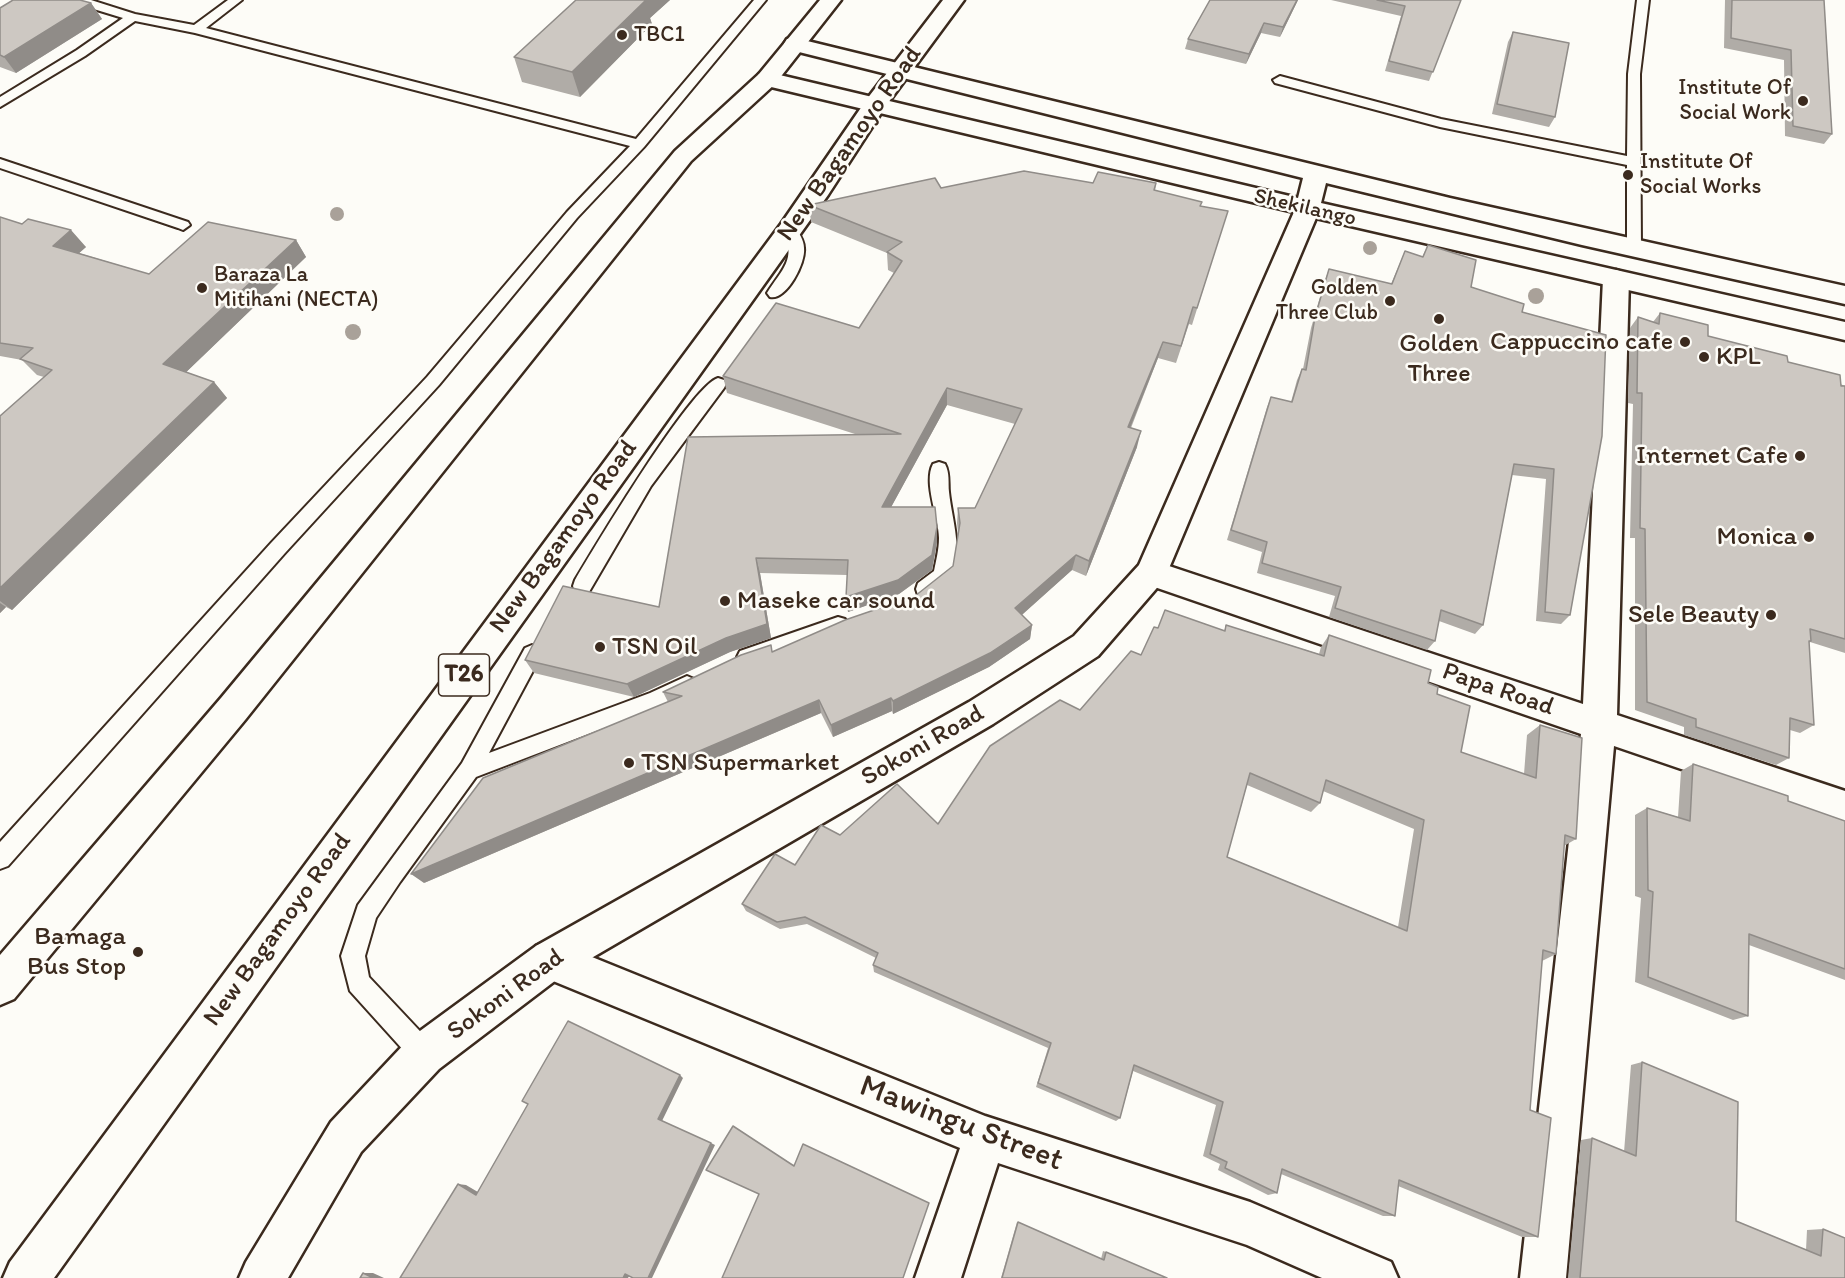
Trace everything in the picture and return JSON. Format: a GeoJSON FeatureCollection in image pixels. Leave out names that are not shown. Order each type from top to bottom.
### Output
{"type":"FeatureCollection","features":[{"type":"Feature","properties":{"kind":"main road"},"geometry":{"type":"LineString","coordinates":[[0,985],[233,709],[683,156],[766,79],[831,0]]}},
{"type":"Feature","properties":{"kind":"main road","name":"New Bagamoyo Road"},"geometry":{"type":"LineString","coordinates":[[26,1278],[819,190],[875,104],[954,0]]}},
{"type":"Feature","properties":{"kind":"main road","name":"Shekilango"},"geometry":{"type":"LineString","coordinates":[[795,45],[1316,175],[1634,249],[1845,295]]}},
{"type":"Feature","properties":{"kind":"main road","name":"Shekilango"},"geometry":{"type":"LineString","coordinates":[[766,79],[1308,208],[1845,331]]}},
{"type":"Feature","properties":{"kind":"main road","name":"Sokoni Road"},"geometry":{"type":"LineString","coordinates":[[262,1278],[346,1137],[424,1054],[550,960],[981,713],[1086,646],[1151,573],[1308,208],[1316,175]]}},
{"type":"Feature","properties":{"kind":"main road"},"geometry":{"type":"LineString","coordinates":[[1544,1278],[1599,725],[1616,279]]}},
{"type":"Feature","properties":{"kind":"main road","name":"Papa Road"},"geometry":{"type":"LineString","coordinates":[[1151,573],[1845,808]]}},
{"type":"Feature","properties":{"kind":"main road","name":"Mawingu Street"},"geometry":{"type":"LineString","coordinates":[[550,960],[985,1137],[1250,1224],[1375,1278]]}},
{"type":"Feature","properties":{"kind":"main road"},"geometry":{"type":"LineString","coordinates":[[938,1278],[985,1137]]}},
{"type":"Feature","properties":{"kind":"lane"},"geometry":{"type":"LineString","coordinates":[[78,0],[133,17],[196,29],[639,144]]}},
{"type":"Feature","properties":{"kind":"lane"},"geometry":{"type":"LineString","coordinates":[[196,29],[236,0]]}},
{"type":"Feature","properties":{"kind":"lane"},"geometry":{"type":"LineString","coordinates":[[0,858],[270,557],[433,381],[572,215],[639,144],[760,0]]}},
{"type":"Feature","properties":{"kind":"lane"},"geometry":{"type":"LineString","coordinates":[[1634,249],[1634,74],[1643,0]]}},
{"type":"Feature","properties":{"kind":"lane"},"geometry":{"type":"LineString","coordinates":[[0,103],[81,53],[133,17]]}},
{"type":"Feature","properties":{"kind":"lane"},"geometry":{"type":"LineString","coordinates":[[1280,80],[1440,123],[1634,162]]}},
{"type":"Feature","properties":{"kind":"lane"},"geometry":{"type":"LineString","coordinates":[[0,163],[183,225]]}},
{"type":"Feature","properties":{"kind":"lane"},"geometry":{"type":"LineString","coordinates":[[775,293],[798,261],[796,240],[790,230]]}},
{"type":"Feature","properties":{"kind":"lane"},"geometry":{"type":"LineString","coordinates":[[582,586],[599,555],[682,428],[718,384]]}},
{"type":"Feature","properties":{"kind":"lane"},"geometry":{"type":"LineString","coordinates":[[907,602],[943,575],[948,538],[940,493],[939,469]]}},
{"type":"Feature","properties":{"kind":"lane"},"geometry":{"type":"LineString","coordinates":[[728,665],[859,618]]}},
{"type":"Feature","properties":{"kind":"lane"},"geometry":{"type":"LineString","coordinates":[[424,1054],[358,982],[352,956],[366,913],[469,770],[532,654]]}},
{"type":"Feature","properties":{"kind":"lane"},"geometry":{"type":"LineString","coordinates":[[469,770],[657,699],[708,675]]}},
{"type":"Feature","properties":{"kind":"building"},"geometry":{"type":"Polygon","coordinates":[[[13,0],[80,0],[91,3],[4,57],[0,55],[0,8],[13,0]]]}},
{"type":"Feature","properties":{"kind":"building"},"geometry":{"type":"Polygon","coordinates":[[[576,0],[646,0],[572,72],[514,57],[576,0]]]}},
{"type":"Feature","properties":{"kind":"building"},"geometry":{"type":"Polygon","coordinates":[[[1210,0],[1297,0],[1283,27],[1264,23],[1249,54],[1188,39],[1210,0]]]}},
{"type":"Feature","properties":{"kind":"building"},"geometry":{"type":"Polygon","coordinates":[[[1377,0],[1461,0],[1433,72],[1389,61],[1405,6],[1377,0]]]}},
{"type":"Feature","properties":{"kind":"building"},"geometry":{"type":"Polygon","coordinates":[[[1732,0],[1824,0],[1832,134],[1793,126],[1791,50],[1731,38],[1732,0]]]}},
{"type":"Feature","properties":{"kind":"building"},"geometry":{"type":"Polygon","coordinates":[[[1513,32],[1569,43],[1555,117],[1497,104],[1513,32]]]}},
{"type":"Feature","properties":{"kind":"building"},"geometry":{"type":"Polygon","coordinates":[[[1024,171],[1093,183],[1098,172],[1156,183],[1154,190],[1202,202],[1200,206],[1228,211],[1197,308],[1193,307],[1181,346],[1163,342],[1128,427],[1141,431],[1089,561],[1076,555],[1015,608],[1032,625],[990,653],[893,701],[891,698],[831,725],[819,700],[411,874],[483,778],[682,696],[663,692],[741,655],[771,645],[772,652],[845,620],[915,596],[953,566],[960,523],[958,508],[975,508],[1022,409],[947,388],[882,507],[935,507],[937,527],[932,555],[898,580],[846,597],[848,560],[756,558],[767,624],[726,638],[627,684],[525,660],[563,586],[659,607],[688,437],[901,434],[723,376],[776,303],[859,328],[902,261],[887,252],[902,242],[809,205],[935,178],[941,188],[1024,171]]]}},
{"type":"Feature","properties":{"kind":"building"},"geometry":{"type":"Polygon","coordinates":[[[0,217],[22,224],[28,219],[71,230],[53,246],[149,274],[208,222],[296,240],[163,364],[214,382],[0,588],[0,416],[52,370],[20,359],[33,348],[0,343],[0,217]]]}},
{"type":"Feature","properties":{"kind":"building"},"geometry":{"type":"Polygon","coordinates":[[[1428,245],[1476,260],[1471,287],[1524,304],[1522,312],[1606,335],[1602,436],[1570,615],[1545,612],[1554,469],[1514,464],[1483,625],[1441,610],[1435,641],[1335,608],[1341,587],[1262,563],[1267,542],[1231,530],[1271,397],[1292,402],[1302,369],[1306,370],[1315,317],[1329,269],[1392,284],[1405,251],[1423,257],[1428,245]]]}},
{"type":"Feature","properties":{"kind":"building"},"geometry":{"type":"Polygon","coordinates":[[[1660,313],[1708,325],[1708,336],[1787,356],[1788,362],[1840,375],[1841,386],[1845,386],[1845,639],[1810,629],[1814,725],[1790,718],[1789,758],[1696,727],[1696,719],[1647,702],[1645,529],[1640,528],[1642,393],[1637,393],[1638,317],[1659,324],[1660,313]]]}},
{"type":"Feature","properties":{"kind":"building"},"geometry":{"type":"Polygon","coordinates":[[[1165,610],[1225,631],[1226,625],[1324,656],[1329,635],[1431,670],[1428,683],[1438,687],[1437,694],[1470,706],[1461,752],[1536,778],[1540,725],[1582,738],[1576,839],[1565,835],[1556,954],[1543,950],[1530,1110],[1551,1118],[1538,1237],[1399,1180],[1395,1216],[1282,1169],[1277,1193],[1225,1168],[1227,1162],[1210,1154],[1223,1102],[1134,1065],[1120,1118],[1038,1083],[1051,1043],[873,965],[878,953],[805,917],[777,922],[742,904],[775,854],[795,865],[821,825],[840,835],[897,784],[938,824],[990,746],[1060,700],[1080,710],[1131,651],[1141,655],[1154,627],[1158,628],[1165,610]],[[1250,773],[1227,857],[1407,931],[1424,820],[1326,780],[1320,803],[1250,773]]]}},
{"type":"Feature","properties":{"kind":"building"},"geometry":{"type":"Polygon","coordinates":[[[1693,764],[1788,796],[1788,801],[1845,821],[1845,969],[1749,934],[1748,1016],[1648,977],[1653,892],[1648,890],[1647,808],[1690,821],[1693,764]]]}},
{"type":"Feature","properties":{"kind":"building"},"geometry":{"type":"Polygon","coordinates":[[[568,1021],[680,1075],[658,1119],[711,1143],[648,1278],[633,1278],[625,1274],[623,1278],[400,1278],[458,1184],[476,1195],[528,1104],[522,1101],[568,1021]]]}},
{"type":"Feature","properties":{"kind":"building"},"geometry":{"type":"Polygon","coordinates":[[[1642,1062],[1738,1102],[1736,1221],[1821,1256],[1823,1229],[1845,1238],[1845,1278],[1580,1278],[1592,1138],[1636,1156],[1642,1062]]]}},
{"type":"Feature","properties":{"kind":"building"},"geometry":{"type":"Polygon","coordinates":[[[733,1126],[794,1166],[803,1144],[929,1203],[903,1278],[722,1278],[759,1194],[706,1170],[733,1126]]]}},
{"type":"Feature","properties":{"kind":"building"},"geometry":{"type":"Polygon","coordinates":[[[1018,1222],[1104,1260],[1106,1252],[1167,1278],[1002,1278],[1018,1222]]]}},
{"type":"Feature","properties":{"kind":"building"},"geometry":{"type":"Polygon","coordinates":[[[363,1273],[373,1278],[360,1278],[363,1273]]]}},
{"type":"Feature","properties":{"kind":"place","name":"TBC1"},"geometry":{"type":"Point","coordinates":[622,35]}},
{"type":"Feature","properties":{"kind":"place","name":"Institute Of Social Work"},"geometry":{"type":"Point","coordinates":[1803,101]}},
{"type":"Feature","properties":{"kind":"place","name":"Institute Of Social Works"},"geometry":{"type":"Point","coordinates":[1628,175]}},
{"type":"Feature","properties":{"kind":"place","name":"Baraza La Mitihani (NECTA)"},"geometry":{"type":"Point","coordinates":[202,288]}},
{"type":"Feature","properties":{"kind":"place","name":"Golden Three Club"},"geometry":{"type":"Point","coordinates":[1390,301]}},
{"type":"Feature","properties":{"kind":"place","name":"Golden Three"},"geometry":{"type":"Point","coordinates":[1439,319]}},
{"type":"Feature","properties":{"kind":"place","name":"Cappuccino cafe"},"geometry":{"type":"Point","coordinates":[1685,342]}},
{"type":"Feature","properties":{"kind":"place","name":"KPL"},"geometry":{"type":"Point","coordinates":[1704,357]}},
{"type":"Feature","properties":{"kind":"place","name":"Internet Cafe"},"geometry":{"type":"Point","coordinates":[1800,456]}},
{"type":"Feature","properties":{"kind":"place","name":"Monica"},"geometry":{"type":"Point","coordinates":[1809,537]}},
{"type":"Feature","properties":{"kind":"place","name":"Maseke car sound"},"geometry":{"type":"Point","coordinates":[725,601]}},
{"type":"Feature","properties":{"kind":"place","name":"Sele Beauty"},"geometry":{"type":"Point","coordinates":[1771,615]}},
{"type":"Feature","properties":{"kind":"place","name":"TSN Oil"},"geometry":{"type":"Point","coordinates":[600,647]}},
{"type":"Feature","properties":{"kind":"place","name":"TSN Supermarket"},"geometry":{"type":"Point","coordinates":[629,763]}},
{"type":"Feature","properties":{"kind":"place","name":"Bamaga Bus Stop"},"geometry":{"type":"Point","coordinates":[138,952]}}]}
